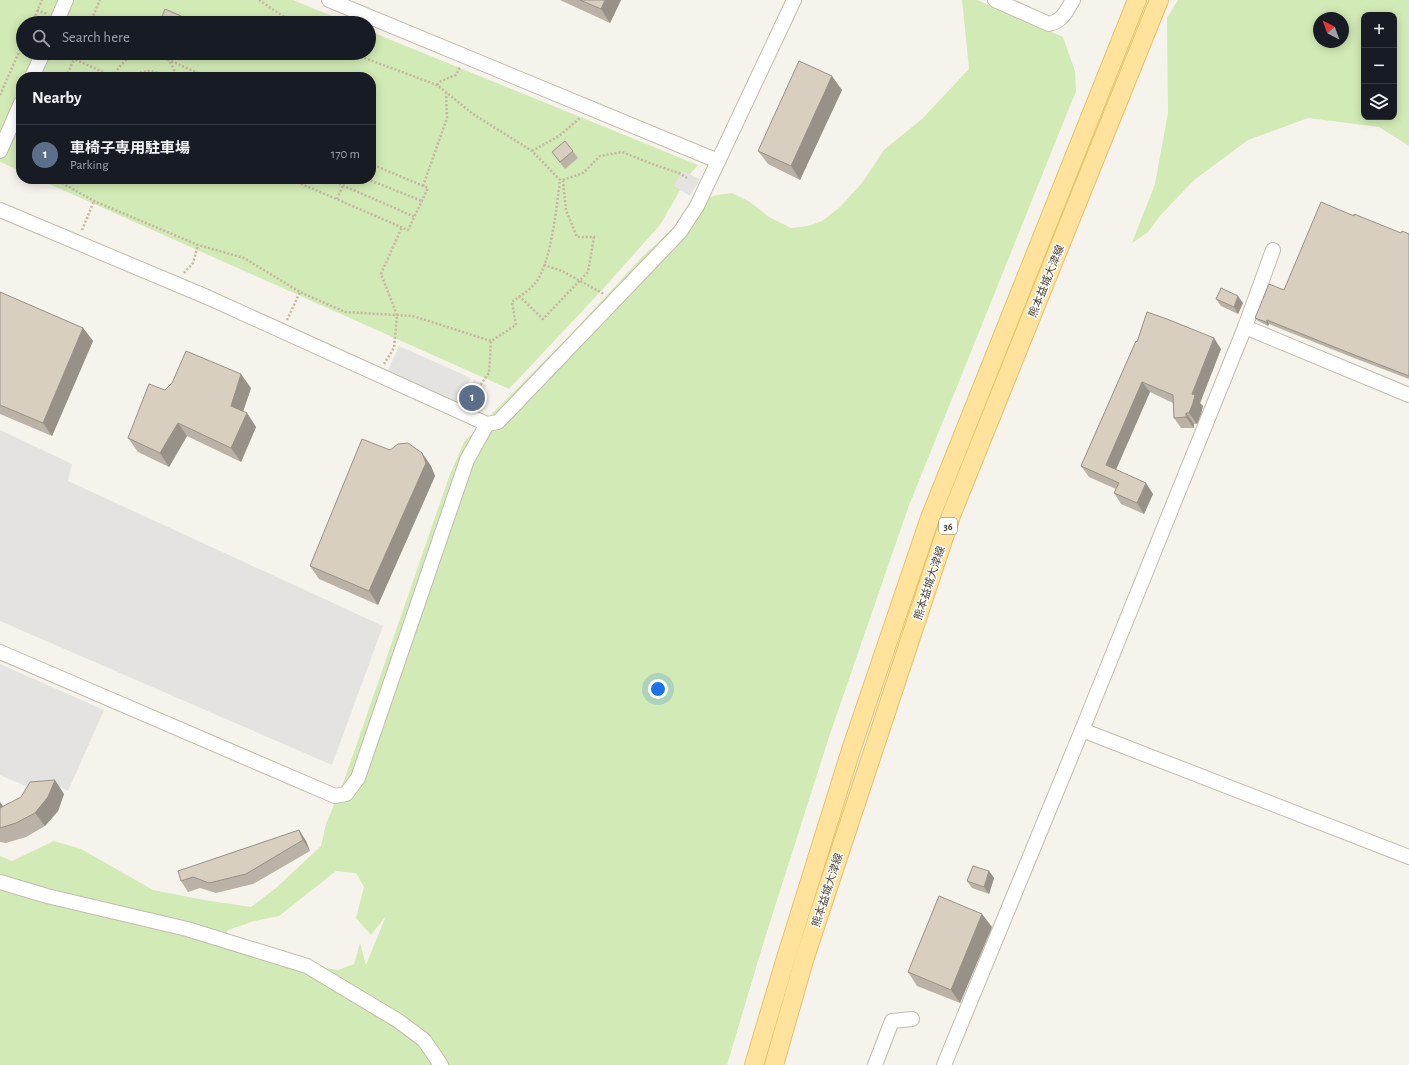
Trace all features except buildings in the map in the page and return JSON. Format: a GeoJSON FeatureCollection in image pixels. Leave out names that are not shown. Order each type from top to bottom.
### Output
{"type":"FeatureCollection","features":[{"type":"Feature","properties":{"kind":"main road","name":"熊本益城大津線"},"geometry":{"type":"LineString","coordinates":[[754,1065],[851,750],[930,518],[1137,0]]}},
{"type":"Feature","properties":{"kind":"main road","name":"熊本益城大津線"},"geometry":{"type":"LineString","coordinates":[[774,1065],[805,957],[952,513],[1159,0]]}},
{"type":"Feature","properties":{"kind":"street"},"geometry":{"type":"LineString","coordinates":[[54,16],[66,0]]}},
{"type":"Feature","properties":{"kind":"street"},"geometry":{"type":"LineString","coordinates":[[330,0],[369,16]]}},
{"type":"Feature","properties":{"kind":"street"},"geometry":{"type":"LineString","coordinates":[[0,210],[207,297],[487,424],[498,422],[680,232],[697,206],[794,0]]}},
{"type":"Feature","properties":{"kind":"street"},"geometry":{"type":"LineString","coordinates":[[995,0],[1049,24],[1062,18],[1073,0]]}},
{"type":"Feature","properties":{"kind":"street"},"geometry":{"type":"LineString","coordinates":[[376,19],[718,161]]}},
{"type":"Feature","properties":{"kind":"street"},"geometry":{"type":"LineString","coordinates":[[34,72],[40,60]]}},
{"type":"Feature","properties":{"kind":"street"},"geometry":{"type":"LineString","coordinates":[[0,151],[16,114]]}},
{"type":"Feature","properties":{"kind":"street"},"geometry":{"type":"LineString","coordinates":[[944,1065],[1246,327],[1273,250]]}},
{"type":"Feature","properties":{"kind":"street"},"geometry":{"type":"LineString","coordinates":[[1246,327],[1409,395]]}},
{"type":"Feature","properties":{"kind":"street"},"geometry":{"type":"LineString","coordinates":[[0,652],[335,796],[346,794],[358,778],[467,460],[487,424]]}},
{"type":"Feature","properties":{"kind":"street"},"geometry":{"type":"LineString","coordinates":[[1082,730],[1409,857]]}},
{"type":"Feature","properties":{"kind":"street"},"geometry":{"type":"LineString","coordinates":[[0,882],[47,896],[187,929],[307,966],[397,1020],[424,1040],[441,1065]]}},
{"type":"Feature","properties":{"kind":"street"},"geometry":{"type":"LineString","coordinates":[[875,1065],[892,1021],[912,1019]]}},
{"type":"Feature","properties":{"kind":"path"},"geometry":{"type":"LineString","coordinates":[[35,16],[42,0]]}},
{"type":"Feature","properties":{"kind":"path"},"geometry":{"type":"LineString","coordinates":[[93,16],[100,0]]}},
{"type":"Feature","properties":{"kind":"path"},"geometry":{"type":"LineString","coordinates":[[259,0],[283,16]]}},
{"type":"Feature","properties":{"kind":"path"},"geometry":{"type":"LineString","coordinates":[[37,10],[48,16]]}},
{"type":"Feature","properties":{"kind":"path"},"geometry":{"type":"LineString","coordinates":[[0,95],[16,60]]}},
{"type":"Feature","properties":{"kind":"path"},"geometry":{"type":"LineString","coordinates":[[68,72],[74,60]]}},
{"type":"Feature","properties":{"kind":"path"},"geometry":{"type":"LineString","coordinates":[[76,60],[102,72]]}},
{"type":"Feature","properties":{"kind":"path"},"geometry":{"type":"LineString","coordinates":[[115,72],[117,68],[126,60]]}},
{"type":"Feature","properties":{"kind":"path"},"geometry":{"type":"LineString","coordinates":[[169,60],[175,72]]}},
{"type":"Feature","properties":{"kind":"path"},"geometry":{"type":"LineString","coordinates":[[169,60],[196,72]]}},
{"type":"Feature","properties":{"kind":"path"},"geometry":{"type":"LineString","coordinates":[[370,60],[437,85],[473,114],[532,151],[562,180],[566,210],[577,237],[594,237],[588,272],[543,319],[519,296]]}},
{"type":"Feature","properties":{"kind":"path"},"geometry":{"type":"LineString","coordinates":[[437,85],[441,81],[456,75],[462,63]]}},
{"type":"Feature","properties":{"kind":"path"},"geometry":{"type":"LineString","coordinates":[[12,68],[17,70]]}},
{"type":"Feature","properties":{"kind":"path"},"geometry":{"type":"LineString","coordinates":[[142,72],[151,70],[158,72]]}},
{"type":"Feature","properties":{"kind":"path"},"geometry":{"type":"LineString","coordinates":[[423,186],[447,118],[446,92]]}},
{"type":"Feature","properties":{"kind":"path"},"geometry":{"type":"LineString","coordinates":[[532,151],[559,136],[585,114]]}},
{"type":"Feature","properties":{"kind":"path"},"geometry":{"type":"LineString","coordinates":[[562,180],[583,173],[600,156],[622,152],[680,173],[687,178]]}},
{"type":"Feature","properties":{"kind":"path"},"geometry":{"type":"LineString","coordinates":[[302,184],[408,230],[428,188],[376,166]]}},
{"type":"Feature","properties":{"kind":"path"},"geometry":{"type":"LineString","coordinates":[[491,341],[516,325],[512,302],[536,282],[544,265],[554,228],[562,180]]}},
{"type":"Feature","properties":{"kind":"path"},"geometry":{"type":"LineString","coordinates":[[376,183],[422,201]]}},
{"type":"Feature","properties":{"kind":"path"},"geometry":{"type":"LineString","coordinates":[[64,184],[94,201],[198,245],[244,258],[300,292],[345,312],[413,316],[491,341]]}},
{"type":"Feature","properties":{"kind":"path"},"geometry":{"type":"LineString","coordinates":[[337,199],[342,185],[415,216]]}},
{"type":"Feature","properties":{"kind":"path"},"geometry":{"type":"LineString","coordinates":[[80,234],[94,201]]}},
{"type":"Feature","properties":{"kind":"path"},"geometry":{"type":"LineString","coordinates":[[383,366],[394,348],[397,314],[381,274],[402,227]]}},
{"type":"Feature","properties":{"kind":"path"},"geometry":{"type":"LineString","coordinates":[[180,278],[194,263],[198,245]]}},
{"type":"Feature","properties":{"kind":"path"},"geometry":{"type":"LineString","coordinates":[[544,265],[562,271],[604,294]]}},
{"type":"Feature","properties":{"kind":"path"},"geometry":{"type":"LineString","coordinates":[[285,324],[300,292]]}},
{"type":"Feature","properties":{"kind":"path"},"geometry":{"type":"LineString","coordinates":[[467,403],[489,373],[491,341]]}},
{"type":"Feature","properties":{"kind":"green space"},"geometry":{"type":"Polygon","coordinates":[[[0,0],[293,0],[332,16],[16,16],[16,60],[376,60],[376,34],[698,165],[687,178],[660,225],[602,290],[509,389],[49,184],[376,184],[376,72],[16,72],[16,169],[0,162],[0,0]]]}},
{"type":"Feature","properties":{"kind":"green space"},"geometry":{"type":"Polygon","coordinates":[[[962,0],[977,0],[1063,37],[1075,71],[1076,91],[908,508],[829,737],[764,941],[727,1065],[0,1065],[0,856],[12,861],[54,841],[81,849],[153,890],[251,907],[276,888],[321,846],[326,824],[345,778],[449,477],[464,442],[571,334],[642,257],[704,200],[717,195],[732,193],[750,202],[769,217],[791,228],[808,226],[822,221],[839,208],[862,183],[884,150],[922,119],[969,69],[962,0]],[[336,871],[279,916],[254,921],[228,930],[220,946],[258,957],[338,970],[354,964],[360,943],[366,965],[386,916],[371,935],[356,918],[364,887],[356,873],[336,871]]]}},
{"type":"Feature","properties":{"kind":"green space"},"geometry":{"type":"Polygon","coordinates":[[[1178,0],[1409,0],[1409,146],[1379,127],[1308,118],[1248,140],[1194,180],[1159,217],[1148,232],[1132,243],[1155,184],[1168,113],[1167,18],[1178,0]]]}},
{"type":"Feature","properties":{"kind":"shaded area"},"geometry":{"type":"Polygon","coordinates":[[[682,171],[700,179],[690,196],[674,186],[682,171]]]}},
{"type":"Feature","properties":{"kind":"shaded area"},"geometry":{"type":"Polygon","coordinates":[[[399,346],[471,378],[454,409],[385,377],[399,346]]]}},
{"type":"Feature","properties":{"kind":"shaded area"},"geometry":{"type":"Polygon","coordinates":[[[474,380],[487,385],[470,416],[458,410],[474,380]]]}},
{"type":"Feature","properties":{"kind":"shaded area"},"geometry":{"type":"Polygon","coordinates":[[[0,430],[72,464],[68,481],[383,626],[332,765],[0,621],[0,430]]]}},
{"type":"Feature","properties":{"kind":"shaded area"},"geometry":{"type":"Polygon","coordinates":[[[0,664],[104,710],[68,791],[58,786],[35,790],[0,775],[0,664]]]}},
{"type":"Feature","properties":{"kind":"place","name":"車椅子専用駐車場"},"geometry":{"type":"Point","coordinates":[472,398]}}]}
